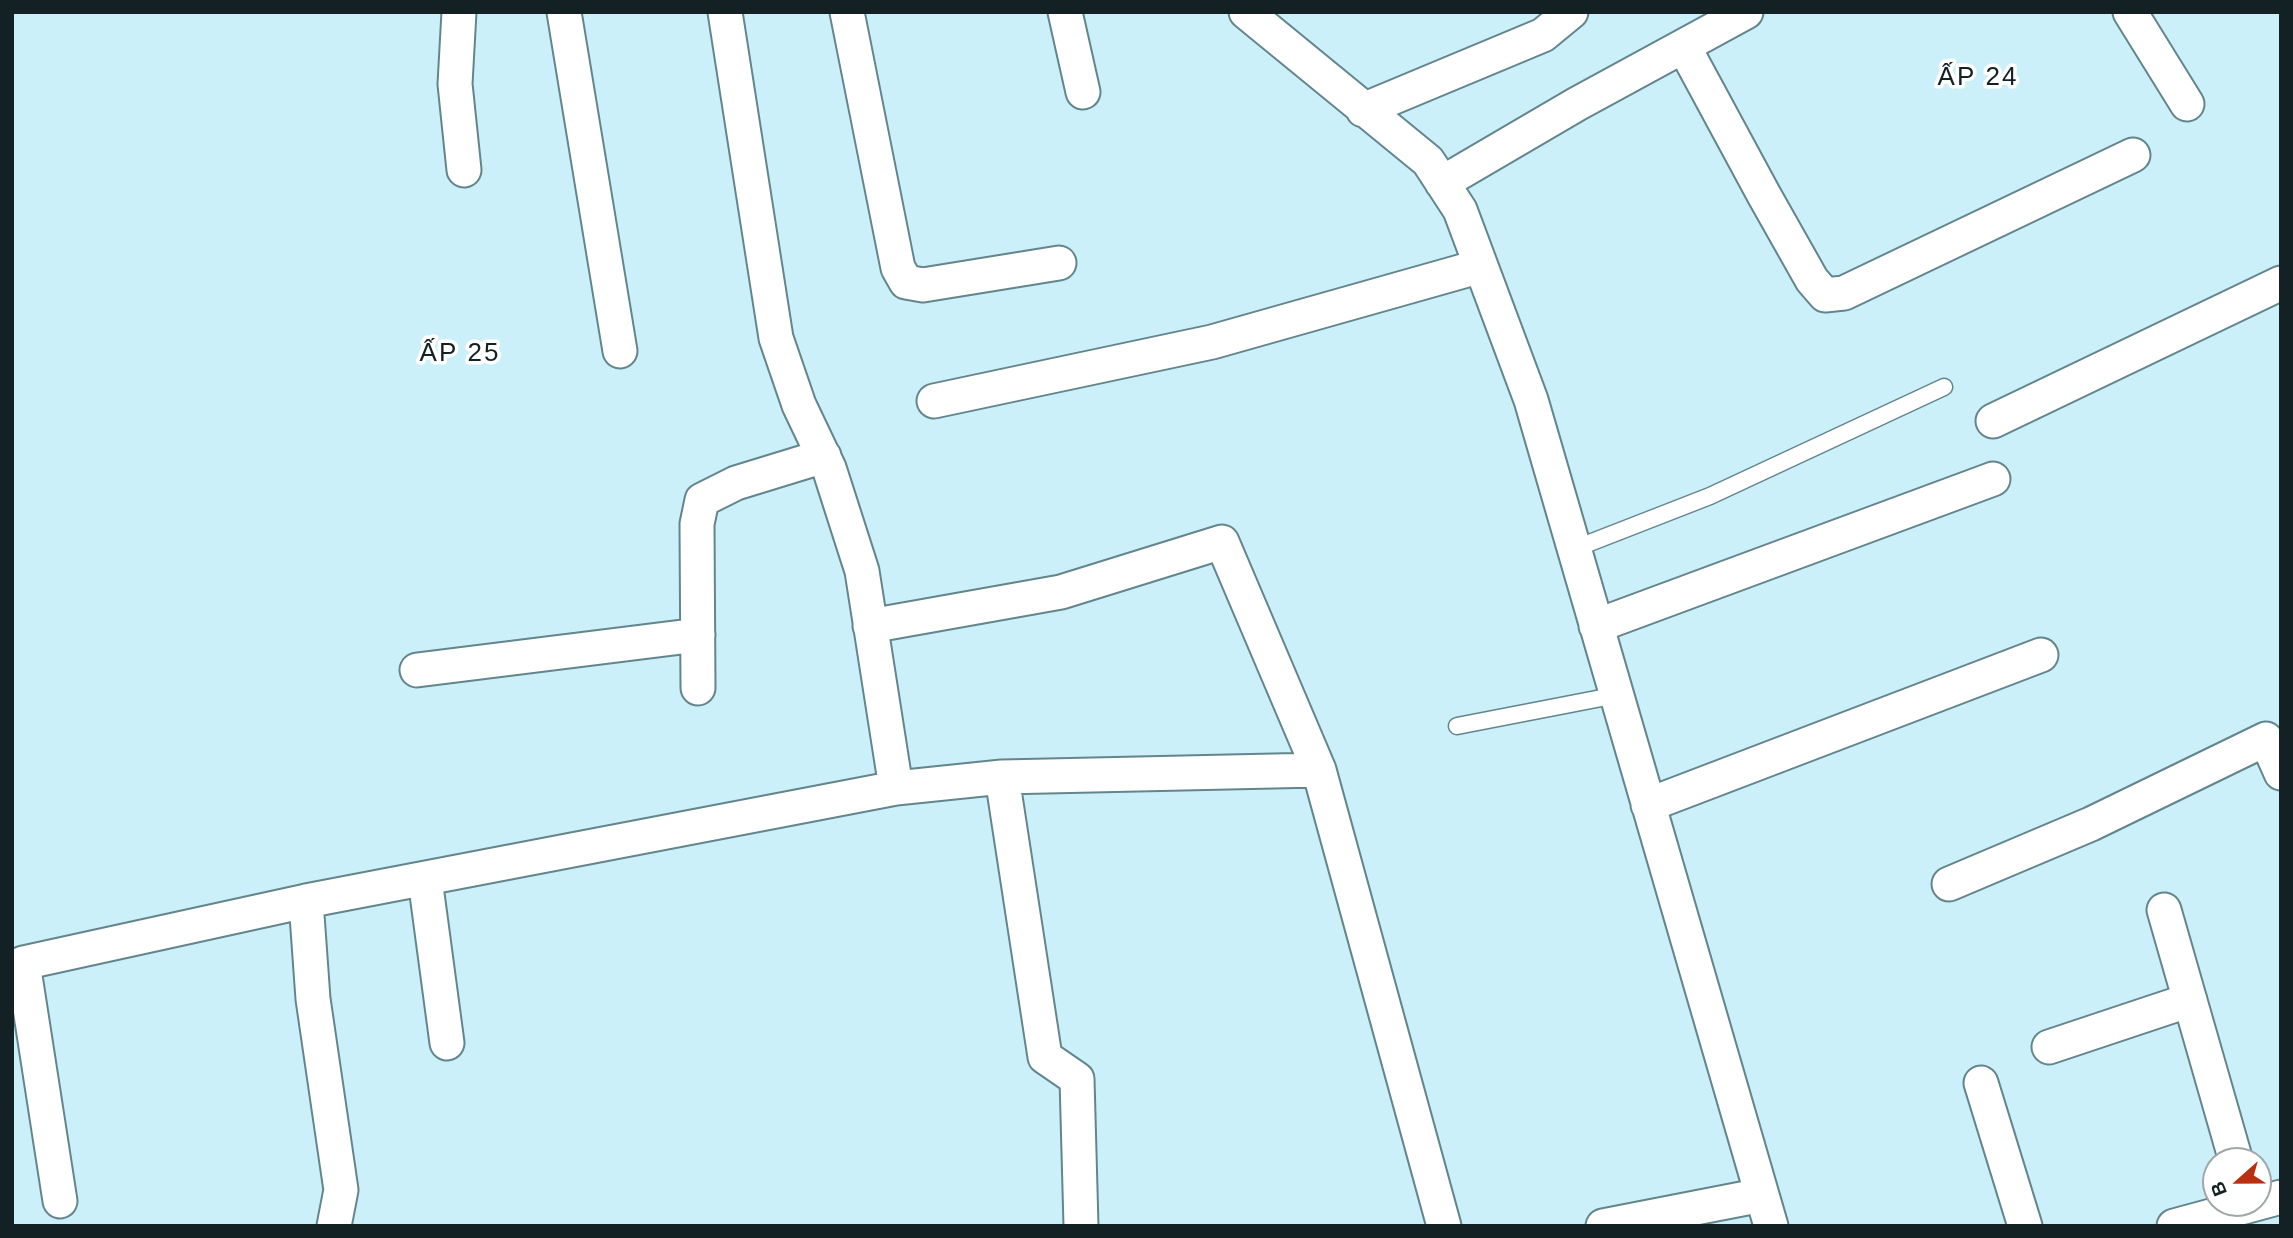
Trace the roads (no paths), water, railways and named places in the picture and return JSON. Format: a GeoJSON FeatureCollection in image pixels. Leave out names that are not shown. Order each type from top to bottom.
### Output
{"type":"FeatureCollection","features":[{"type":"Feature","properties":{"kind":"street"},"geometry":{"type":"LineString","coordinates":[[459,12],[455,85],[464,170]]}},
{"type":"Feature","properties":{"kind":"street"},"geometry":{"type":"LineString","coordinates":[[564,12],[620,351]]}},
{"type":"Feature","properties":{"kind":"street"},"geometry":{"type":"LineString","coordinates":[[725,12],[776,338],[799,405],[824,456],[862,571],[896,788]]}},
{"type":"Feature","properties":{"kind":"street"},"geometry":{"type":"LineString","coordinates":[[847,12],[892,243],[898,268],[906,282],[923,285],[1059,263]]}},
{"type":"Feature","properties":{"kind":"street"},"geometry":{"type":"LineString","coordinates":[[1065,12],[1083,92]]}},
{"type":"Feature","properties":{"kind":"street"},"geometry":{"type":"LineString","coordinates":[[1246,12],[1428,161],[1460,210],[1531,400],[1766,1210],[1603,1226]]}},
{"type":"Feature","properties":{"kind":"street"},"geometry":{"type":"LineString","coordinates":[[1363,110],[1543,36],[1572,12]]}},
{"type":"Feature","properties":{"kind":"street"},"geometry":{"type":"LineString","coordinates":[[1442,183],[1577,104],[1746,12]]}},
{"type":"Feature","properties":{"kind":"street"},"geometry":{"type":"LineString","coordinates":[[2130,12],[2188,104]]}},
{"type":"Feature","properties":{"kind":"street"},"geometry":{"type":"LineString","coordinates":[[1684,47],[1784,232],[1812,280],[1825,295],[1836,296],[1854,288],[2133,155]]}},
{"type":"Feature","properties":{"kind":"street"},"geometry":{"type":"LineString","coordinates":[[934,401],[1212,342],[1481,265]]}},
{"type":"Feature","properties":{"kind":"street"},"geometry":{"type":"LineString","coordinates":[[1993,421],[2281,283]]}},
{"type":"Feature","properties":{"kind":"street"},"geometry":{"type":"LineString","coordinates":[[698,688],[697,524],[702,500],[736,483],[824,456]]}},
{"type":"Feature","properties":{"kind":"street"},"geometry":{"type":"LineString","coordinates":[[1597,626],[1993,479]]}},
{"type":"Feature","properties":{"kind":"street"},"geometry":{"type":"LineString","coordinates":[[870,626],[1061,592],[1222,542],[1319,770],[1444,1226]]}},
{"type":"Feature","properties":{"kind":"street"},"geometry":{"type":"LineString","coordinates":[[417,670],[698,635]]}},
{"type":"Feature","properties":{"kind":"street"},"geometry":{"type":"LineString","coordinates":[[1648,806],[2041,656]]}},
{"type":"Feature","properties":{"kind":"street"},"geometry":{"type":"LineString","coordinates":[[1949,884],[2091,824],[2266,739],[2281,773]]}},
{"type":"Feature","properties":{"kind":"street"},"geometry":{"type":"LineString","coordinates":[[60,1202],[23,963],[306,901],[896,788],[1002,778],[1319,770]]}},
{"type":"Feature","properties":{"kind":"street"},"geometry":{"type":"LineString","coordinates":[[1002,778],[1045,1057],[1077,1079],[1081,1226]]}},
{"type":"Feature","properties":{"kind":"street"},"geometry":{"type":"LineString","coordinates":[[425,879],[447,1044]]}},
{"type":"Feature","properties":{"kind":"street"},"geometry":{"type":"LineString","coordinates":[[306,901],[313,999],[341,1190],[334,1226]]}},
{"type":"Feature","properties":{"kind":"street"},"geometry":{"type":"LineString","coordinates":[[2164,910],[2232,1147]]}},
{"type":"Feature","properties":{"kind":"street"},"geometry":{"type":"LineString","coordinates":[[2049,1046],[2190,1000]]}},
{"type":"Feature","properties":{"kind":"street"},"geometry":{"type":"LineString","coordinates":[[1981,1083],[2025,1226]]}},
{"type":"Feature","properties":{"kind":"street"},"geometry":{"type":"LineString","coordinates":[[2174,1226],[2206,1217]]}},
{"type":"Feature","properties":{"kind":"lane"},"geometry":{"type":"LineString","coordinates":[[1574,549],[1710,496],[1944,387]]}},
{"type":"Feature","properties":{"kind":"lane"},"geometry":{"type":"LineString","coordinates":[[1457,726],[1617,695]]}},
{"type":"Feature","properties":{"kind":"district","name":"ẤP 24"},"geometry":{"type":"Point","coordinates":[1978,78]}},
{"type":"Feature","properties":{"kind":"district","name":"ẤP 25"},"geometry":{"type":"Point","coordinates":[460,354]}}]}
